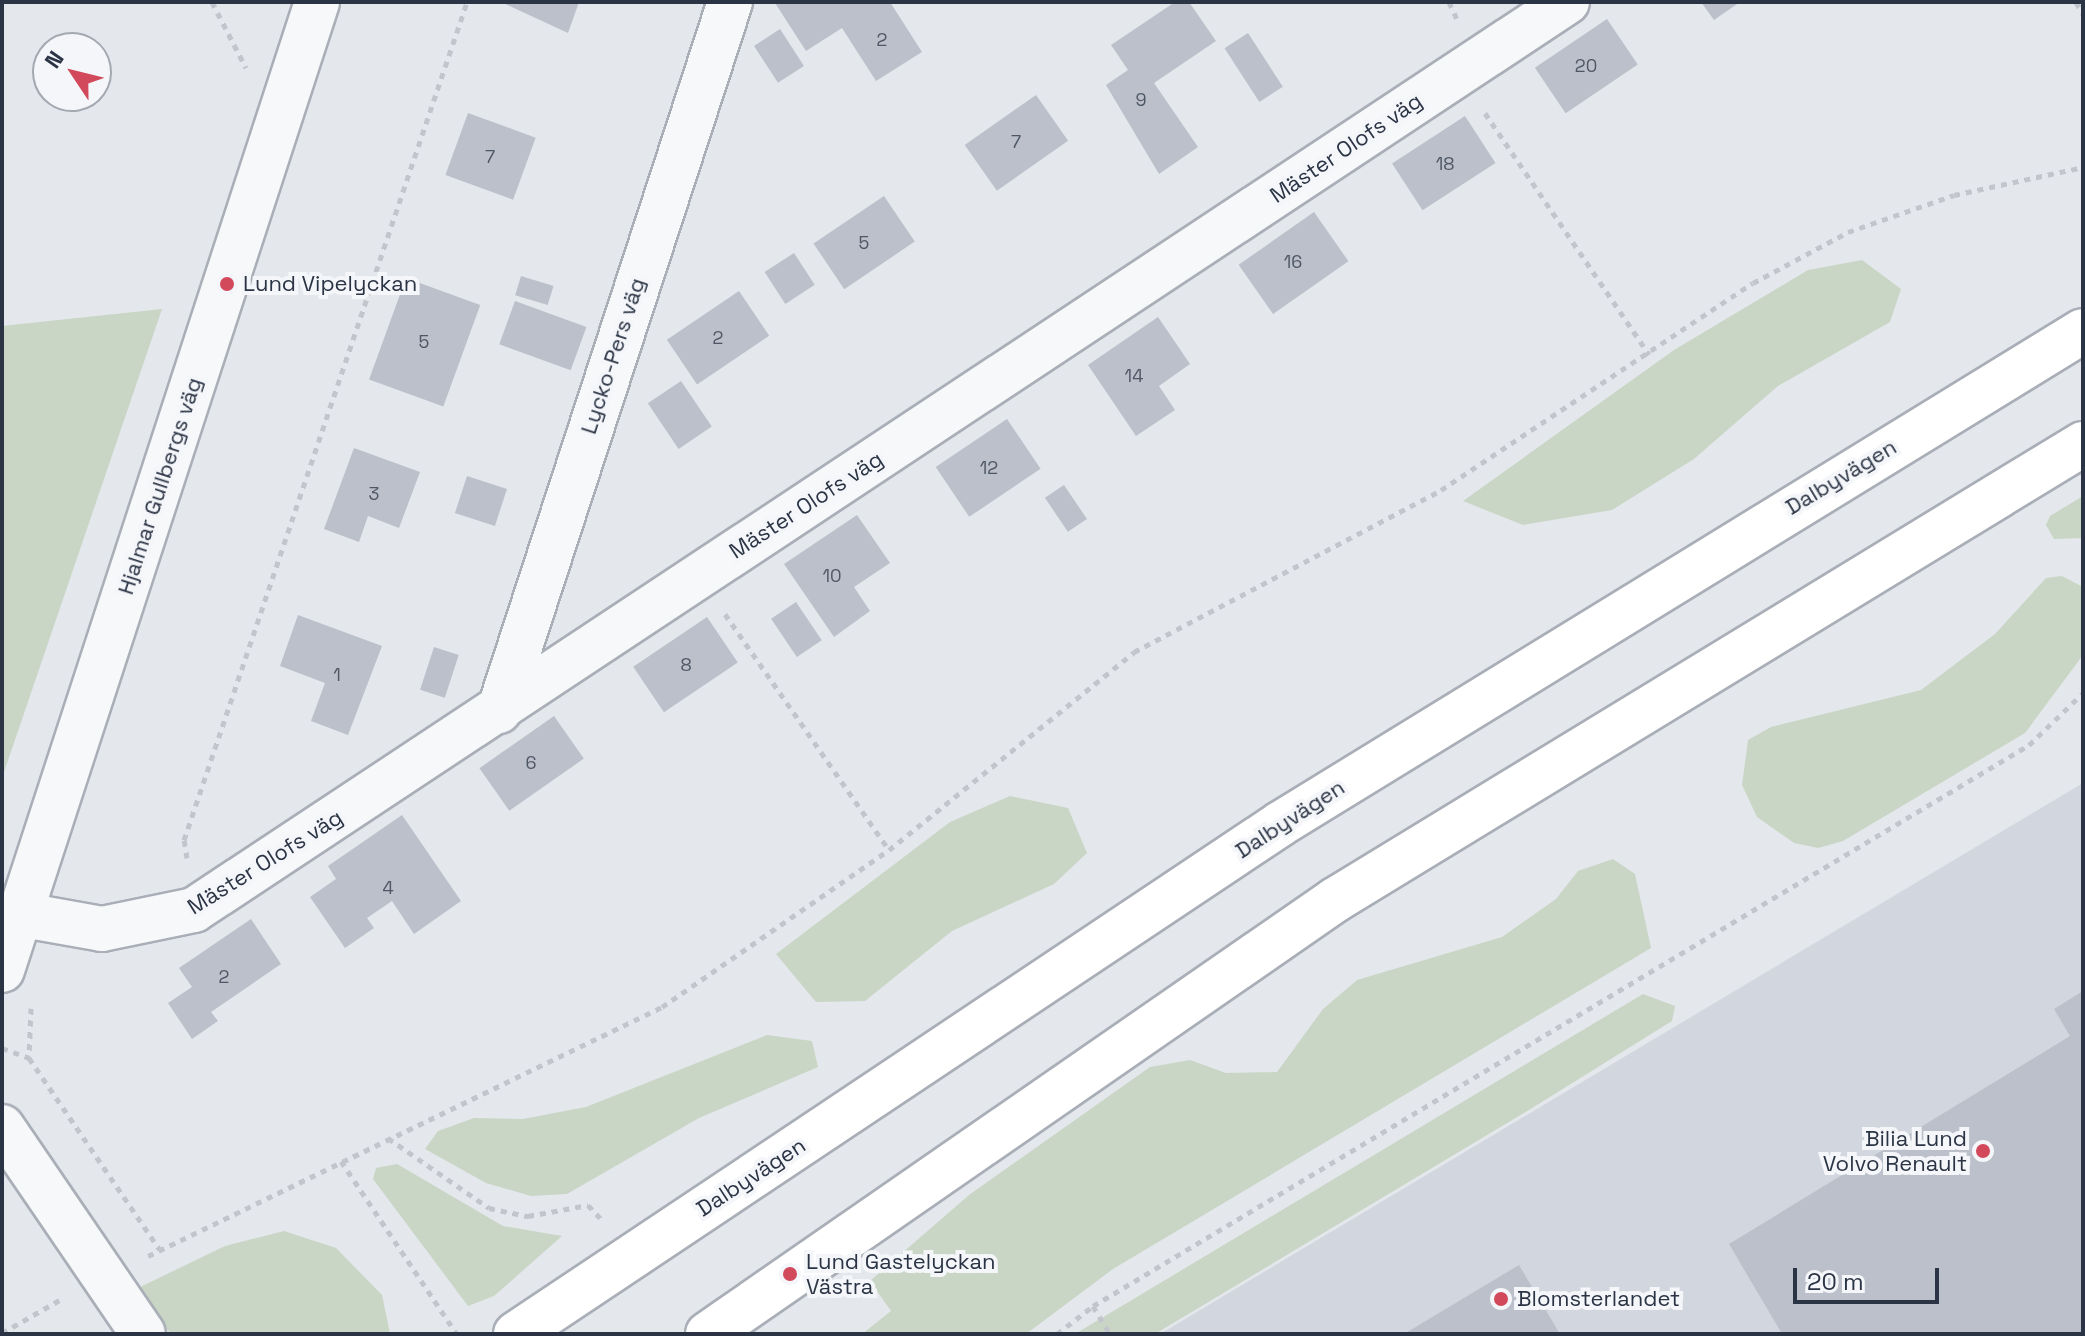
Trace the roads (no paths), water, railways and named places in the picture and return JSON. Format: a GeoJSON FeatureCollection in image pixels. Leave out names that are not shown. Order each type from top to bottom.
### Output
{"type":"FeatureCollection","features":[{"type":"Feature","properties":{"kind":"main road","name":"Dalbyvägen"},"geometry":{"type":"LineString","coordinates":[[516,1334],[1280,824],[2083,331]]}},
{"type":"Feature","properties":{"kind":"main road"},"geometry":{"type":"LineString","coordinates":[[708,1334],[1335,900],[2083,444]]}},
{"type":"Feature","properties":{"kind":"street","name":"Hjalmar Gullbergs väg"},"geometry":{"type":"LineString","coordinates":[[2,970],[317,2]]}},
{"type":"Feature","properties":{"kind":"street","name":"Lycko-Pers väg"},"geometry":{"type":"LineString","coordinates":[[499,711],[730,2]]}},
{"type":"Feature","properties":{"kind":"street","name":"Mäster Olofs väg"},"geometry":{"type":"LineString","coordinates":[[18,914],[102,929],[194,910],[1567,2]]}},
{"type":"Feature","properties":{"kind":"street"},"geometry":{"type":"LineString","coordinates":[[2,1127],[143,1334]]}},
{"type":"Feature","properties":{"kind":"place","name":"Lund Vipelyckan"},"geometry":{"type":"Point","coordinates":[227,284]}},
{"type":"Feature","properties":{"kind":"place","name":"Bilia Lund Volvo Renault"},"geometry":{"type":"Point","coordinates":[1983,1151]}},
{"type":"Feature","properties":{"kind":"place","name":"Lund Gastelyckan Västra"},"geometry":{"type":"Point","coordinates":[790,1274]}},
{"type":"Feature","properties":{"kind":"place","name":"Blomsterlandet"},"geometry":{"type":"Point","coordinates":[1501,1299]}}]}
